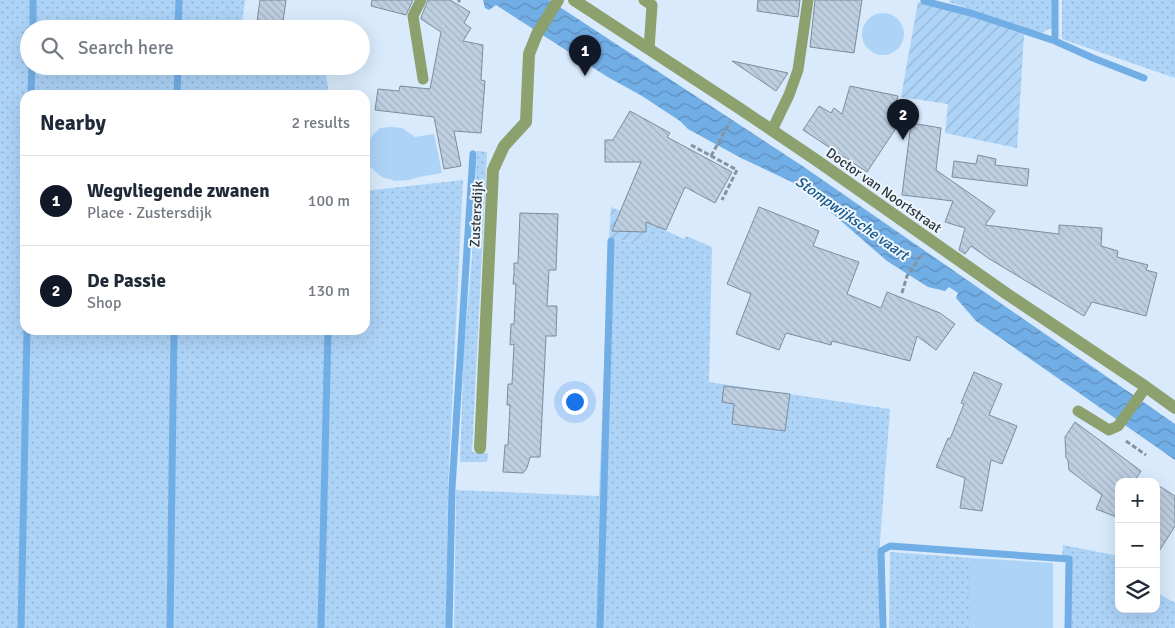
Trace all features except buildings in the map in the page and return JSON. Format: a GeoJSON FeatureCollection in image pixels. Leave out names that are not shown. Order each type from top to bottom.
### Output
{"type":"FeatureCollection","features":[{"type":"Feature","properties":{"kind":"street","name":"Zustersdijk"},"geometry":{"type":"LineString","coordinates":[[480,448],[493,170],[504,146],[526,122],[529,54],[538,34],[558,0]]}},
{"type":"Feature","properties":{"kind":"street","name":"Doctor van Noortstraat"},"geometry":{"type":"LineString","coordinates":[[574,0],[819,162],[1143,392],[1175,408]]}},
{"type":"Feature","properties":{"kind":"lane"},"geometry":{"type":"LineString","coordinates":[[421,0],[413,16],[423,79]]}},
{"type":"Feature","properties":{"kind":"lane"},"geometry":{"type":"LineString","coordinates":[[644,0],[652,5],[649,49]]}},
{"type":"Feature","properties":{"kind":"lane"},"geometry":{"type":"LineString","coordinates":[[772,130],[798,70],[808,0]]}},
{"type":"Feature","properties":{"kind":"lane"},"geometry":{"type":"LineString","coordinates":[[1078,411],[1109,430],[1118,426],[1143,392]]}},
{"type":"Feature","properties":{"kind":"path"},"geometry":{"type":"LineString","coordinates":[[711,156],[733,119]]}},
{"type":"Feature","properties":{"kind":"path"},"geometry":{"type":"LineString","coordinates":[[691,145],[737,170],[722,200]]}},
{"type":"Feature","properties":{"kind":"path"},"geometry":{"type":"LineString","coordinates":[[902,293],[907,276],[925,249]]}},
{"type":"Feature","properties":{"kind":"path"},"geometry":{"type":"LineString","coordinates":[[1118,426],[1119,436],[1146,455]]}},
{"type":"Feature","properties":{"kind":"shaded area"},"geometry":{"type":"Polygon","coordinates":[[[0,0],[245,0],[242,20],[20,20],[20,75],[326,75],[328,90],[20,90],[20,335],[370,335],[370,190],[463,180],[448,488],[446,628],[0,628],[0,0]]]}},
{"type":"Feature","properties":{"kind":"shaded area"},"geometry":{"type":"Polygon","coordinates":[[[950,0],[1052,0],[1052,28],[1041,33],[949,2],[950,0]]]}},
{"type":"Feature","properties":{"kind":"shaded area"},"geometry":{"type":"Polygon","coordinates":[[[1062,0],[1175,0],[1175,78],[1062,39],[1062,0]]]}},
{"type":"Feature","properties":{"kind":"shaded area"},"geometry":{"type":"Polygon","coordinates":[[[918,2],[972,16],[1024,35],[1017,148],[945,133],[948,104],[901,97],[918,2]]]}},
{"type":"Feature","properties":{"kind":"shaded area"},"geometry":{"type":"Polygon","coordinates":[[[887,13],[895,16],[901,22],[904,34],[901,46],[895,52],[879,55],[871,52],[865,46],[862,30],[865,22],[871,16],[887,13]]]}},
{"type":"Feature","properties":{"kind":"shaded area"},"geometry":{"type":"Polygon","coordinates":[[[380,128],[402,128],[415,137],[434,134],[442,173],[395,181],[382,177],[370,167],[370,140],[380,128]]]}},
{"type":"Feature","properties":{"kind":"shaded area"},"geometry":{"type":"Polygon","coordinates":[[[477,151],[487,152],[472,452],[488,453],[487,462],[460,462],[464,349],[472,256],[477,151]]]}},
{"type":"Feature","properties":{"kind":"shaded area"},"geometry":{"type":"Polygon","coordinates":[[[611,207],[649,223],[647,242],[609,239],[611,207]]]}},
{"type":"Feature","properties":{"kind":"shaded area"},"geometry":{"type":"Polygon","coordinates":[[[649,223],[684,239],[686,236],[712,247],[709,382],[890,409],[880,541],[879,628],[454,628],[456,490],[599,496],[609,239],[647,242],[649,223]]]}},
{"type":"Feature","properties":{"kind":"shaded area"},"geometry":{"type":"Polygon","coordinates":[[[1063,545],[1115,555],[1115,613],[1160,613],[1160,594],[1175,603],[1175,628],[1070,628],[1072,558],[1062,557],[1063,545]]]}},
{"type":"Feature","properties":{"kind":"shaded area"},"geometry":{"type":"Polygon","coordinates":[[[890,552],[971,558],[971,628],[889,628],[890,552]]]}},
{"type":"Feature","properties":{"kind":"shaded area"},"geometry":{"type":"Polygon","coordinates":[[[971,558],[1053,563],[1053,628],[971,628],[971,558]]]}},
{"type":"Feature","properties":{"kind":"water","name":"Stompwijksche vaart"},"geometry":{"type":"Polygon","coordinates":[[[483,0],[549,0],[804,167],[1175,424],[1175,460],[976,321],[956,298],[958,293],[949,287],[945,291],[928,287],[887,261],[810,194],[794,183],[741,158],[688,129],[680,121],[642,96],[606,76],[496,5],[489,10],[485,8],[483,0]]]}},
{"type":"Feature","properties":{"kind":"waterway"},"geometry":{"type":"LineString","coordinates":[[33,0],[33,20]]}},
{"type":"Feature","properties":{"kind":"waterway"},"geometry":{"type":"LineString","coordinates":[[178,20],[179,0]]}},
{"type":"Feature","properties":{"kind":"waterway"},"geometry":{"type":"LineString","coordinates":[[1055,0],[1055,41],[1144,78]]}},
{"type":"Feature","properties":{"kind":"waterway"},"geometry":{"type":"LineString","coordinates":[[924,1],[971,13],[1055,41]]}},
{"type":"Feature","properties":{"kind":"waterway"},"geometry":{"type":"LineString","coordinates":[[31,90],[32,75]]}},
{"type":"Feature","properties":{"kind":"waterway"},"geometry":{"type":"LineString","coordinates":[[177,90],[178,75]]}},
{"type":"Feature","properties":{"kind":"waterway"},"geometry":{"type":"LineString","coordinates":[[449,628],[452,488],[473,154]]}},
{"type":"Feature","properties":{"kind":"waterway"},"geometry":{"type":"LineString","coordinates":[[600,628],[611,241]]}},
{"type":"Feature","properties":{"kind":"waterway"},"geometry":{"type":"LineString","coordinates":[[21,628],[27,335]]}},
{"type":"Feature","properties":{"kind":"waterway"},"geometry":{"type":"LineString","coordinates":[[170,628],[174,335]]}},
{"type":"Feature","properties":{"kind":"waterway"},"geometry":{"type":"LineString","coordinates":[[321,628],[328,335]]}},
{"type":"Feature","properties":{"kind":"waterway"},"geometry":{"type":"LineString","coordinates":[[883,628],[881,551],[890,546],[1069,559],[1068,628]]}},
{"type":"Feature","properties":{"kind":"place","name":"Wegvliegende zwanen"},"geometry":{"type":"Point","coordinates":[585,76]}},
{"type":"Feature","properties":{"kind":"place","name":"De Passie"},"geometry":{"type":"Point","coordinates":[903,140]}}]}
